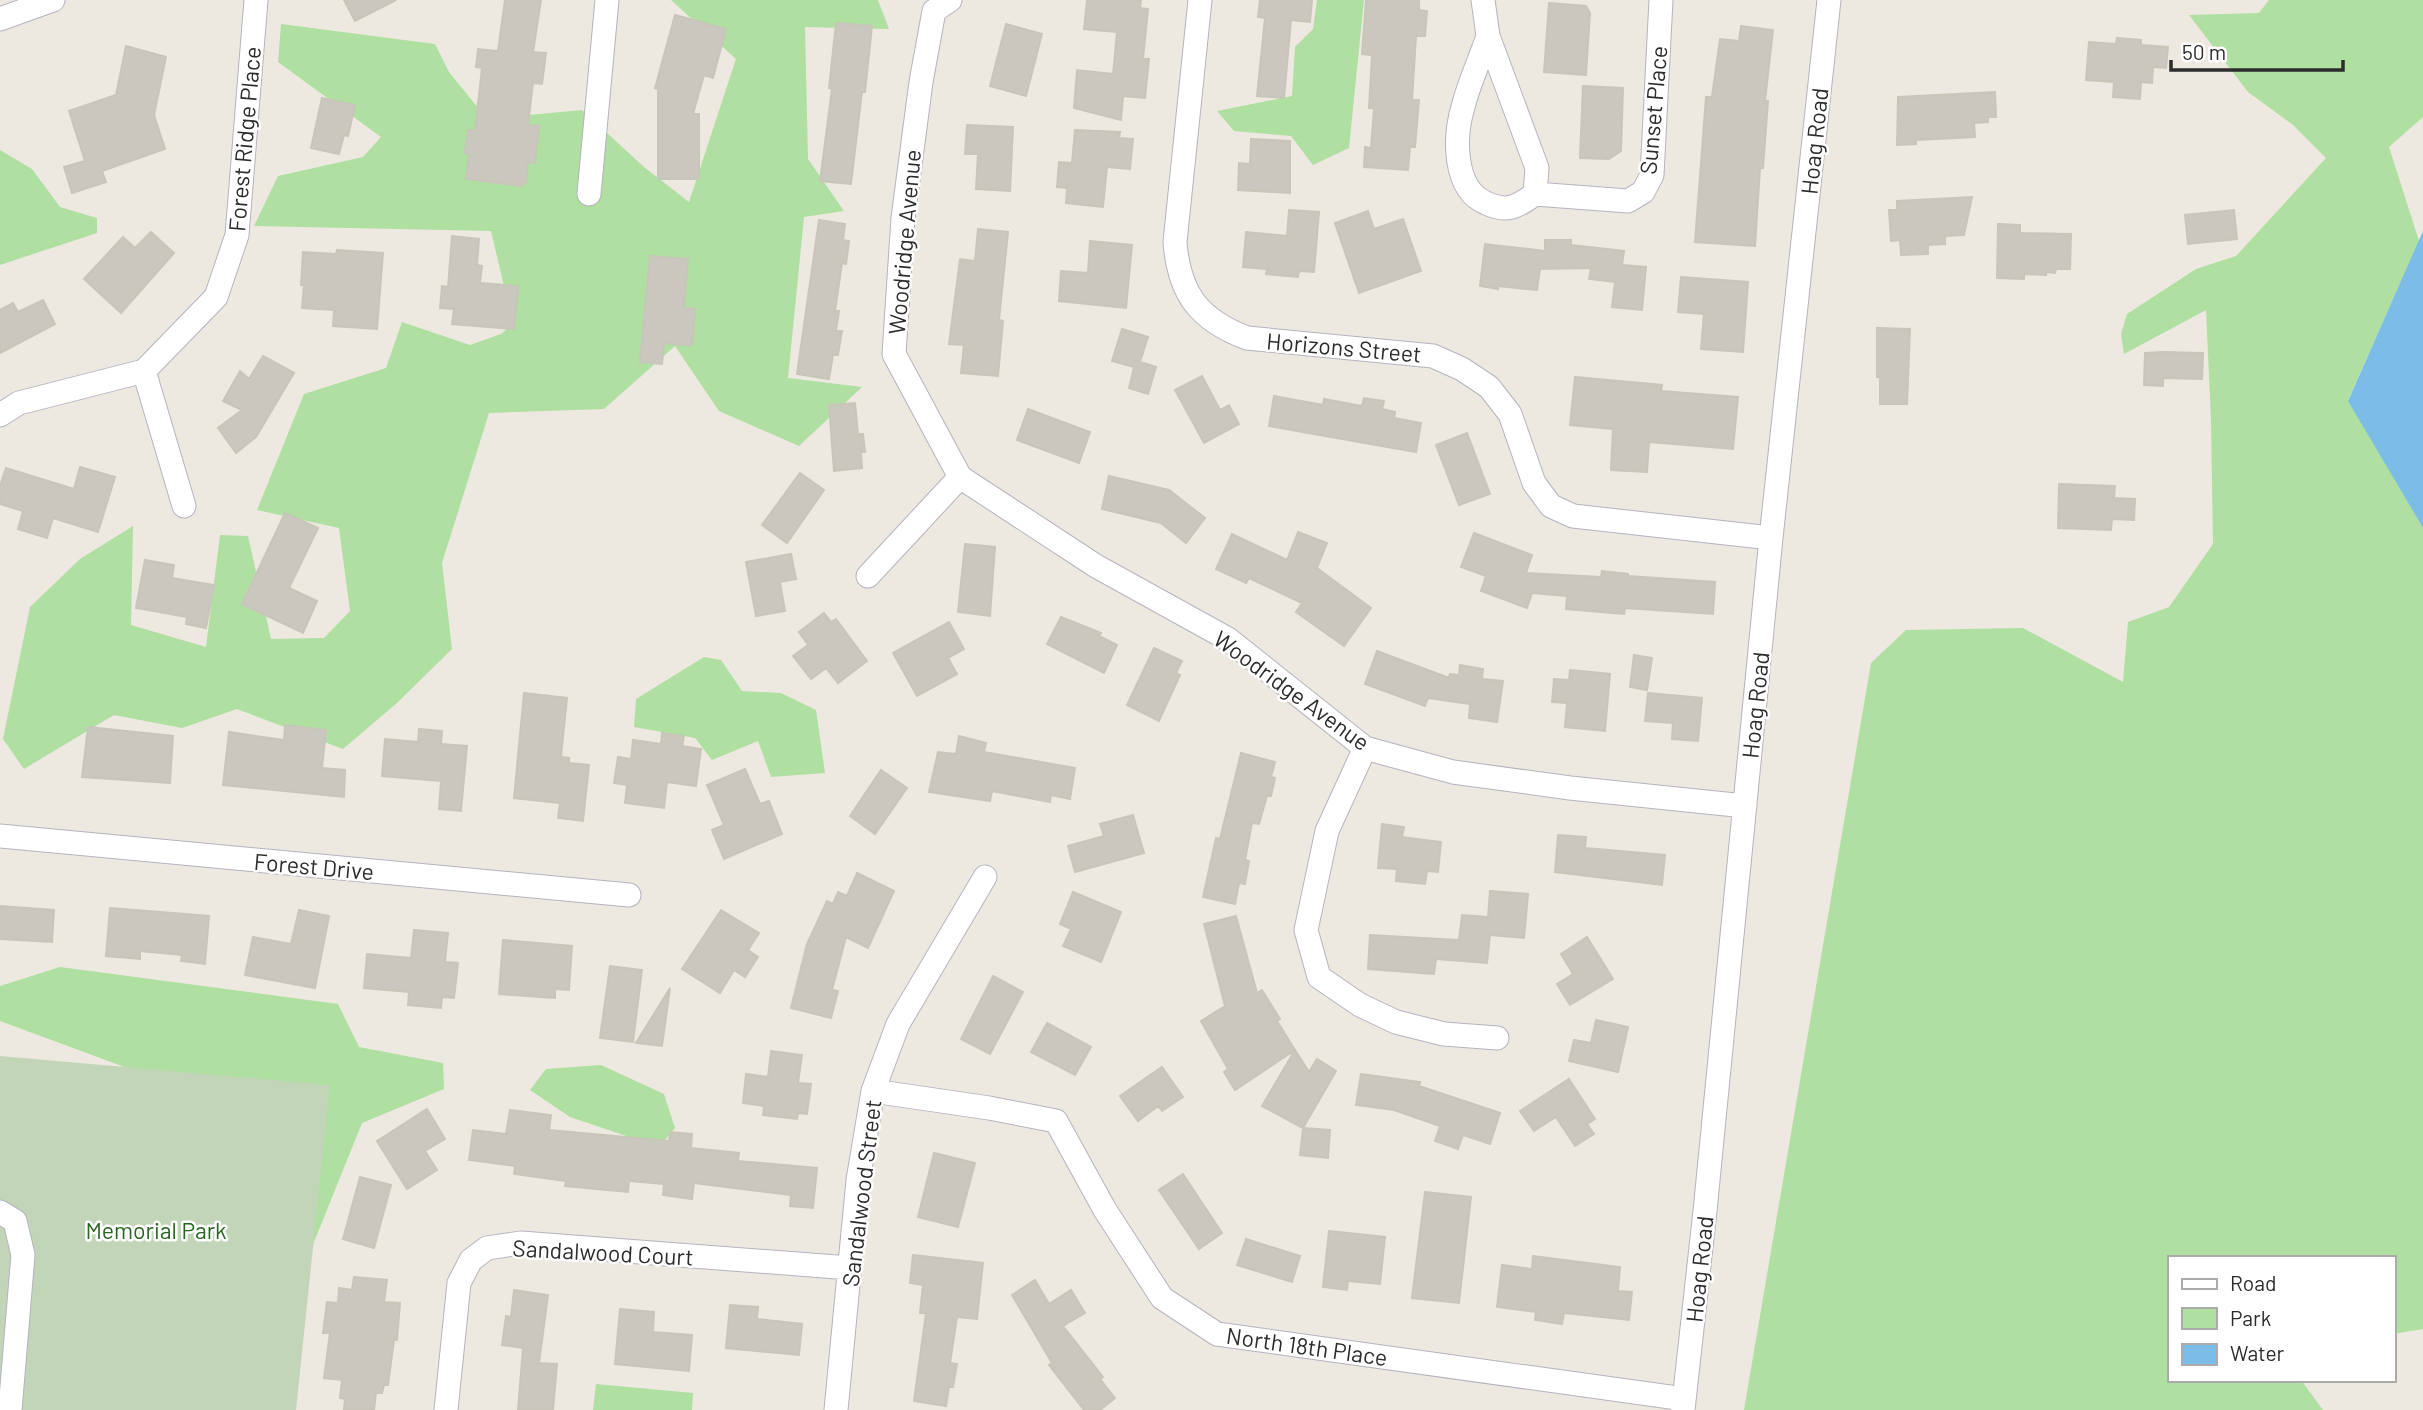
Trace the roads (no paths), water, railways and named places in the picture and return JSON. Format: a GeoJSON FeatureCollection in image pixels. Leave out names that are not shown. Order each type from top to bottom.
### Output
{"type":"FeatureCollection","features":[{"type":"Feature","properties":{"kind":"street"},"geometry":{"type":"LineString","coordinates":[[0,19],[53,0]]}},
{"type":"Feature","properties":{"kind":"street","name":"Forest Ridge Place"},"geometry":{"type":"LineString","coordinates":[[144,371],[216,298],[237,235],[256,0]]}},
{"type":"Feature","properties":{"kind":"street"},"geometry":{"type":"LineString","coordinates":[[589,194],[607,0]]}},
{"type":"Feature","properties":{"kind":"street","name":"Woodridge Avenue"},"geometry":{"type":"LineString","coordinates":[[950,0],[934,11],[920,82],[903,218],[894,354],[960,477],[1096,566],[1228,639],[1365,748],[1453,772],[1570,788],[1745,806]]}},
{"type":"Feature","properties":{"kind":"street","name":"Horizons Street"},"geometry":{"type":"LineString","coordinates":[[1200,0],[1175,242],[1177,267],[1185,290],[1201,312],[1224,329],[1247,338],[1433,356],[1462,369],[1489,387],[1510,414],[1534,483],[1551,506],[1573,516],[1771,538]]}},
{"type":"Feature","properties":{"kind":"street"},"geometry":{"type":"LineString","coordinates":[[1483,0],[1488,36],[1537,168],[1535,194],[1517,207],[1497,208],[1476,199],[1462,177],[1458,147],[1462,109],[1488,36]]}},
{"type":"Feature","properties":{"kind":"street","name":"Sunset Place"},"geometry":{"type":"LineString","coordinates":[[1535,194],[1628,201],[1643,192],[1652,175],[1661,0]]}},
{"type":"Feature","properties":{"kind":"street","name":"Hoag Road"},"geometry":{"type":"LineString","coordinates":[[1684,1405],[1771,538],[1829,0]]}},
{"type":"Feature","properties":{"kind":"street"},"geometry":{"type":"LineString","coordinates":[[0,415],[19,403],[144,371],[184,506]]}},
{"type":"Feature","properties":{"kind":"street"},"geometry":{"type":"LineString","coordinates":[[868,576],[960,477]]}},
{"type":"Feature","properties":{"kind":"street"},"geometry":{"type":"LineString","coordinates":[[1365,748],[1327,831],[1306,930],[1319,977],[1360,1005],[1396,1022],[1444,1034],[1497,1038]]}},
{"type":"Feature","properties":{"kind":"street","name":"Forest Drive"},"geometry":{"type":"LineString","coordinates":[[0,836],[629,895]]}},
{"type":"Feature","properties":{"kind":"street","name":"Sandalwood Street"},"geometry":{"type":"LineString","coordinates":[[835,1410],[858,1181],[873,1091],[898,1024],[985,877]]}},
{"type":"Feature","properties":{"kind":"street","name":"North 18th Place"},"geometry":{"type":"LineString","coordinates":[[873,1091],[1056,1121],[1105,1210],[1162,1298],[1217,1334],[1684,1405]]}},
{"type":"Feature","properties":{"kind":"street"},"geometry":{"type":"LineString","coordinates":[[0,1212],[15,1221],[23,1255],[10,1410]]}},
{"type":"Feature","properties":{"kind":"street","name":"Sandalwood Court"},"geometry":{"type":"LineString","coordinates":[[446,1410],[459,1283],[471,1260],[487,1248],[521,1243],[850,1268]]}},
{"type":"Feature","properties":{"kind":"water"},"geometry":{"type":"Polygon","coordinates":[[[2423,231],[2423,528],[2348,401],[2423,231]]]}},
{"type":"Feature","properties":{"kind":"park label","name":"Memorial Park"},"geometry":{"type":"Point","coordinates":[156,1230]}}]}
